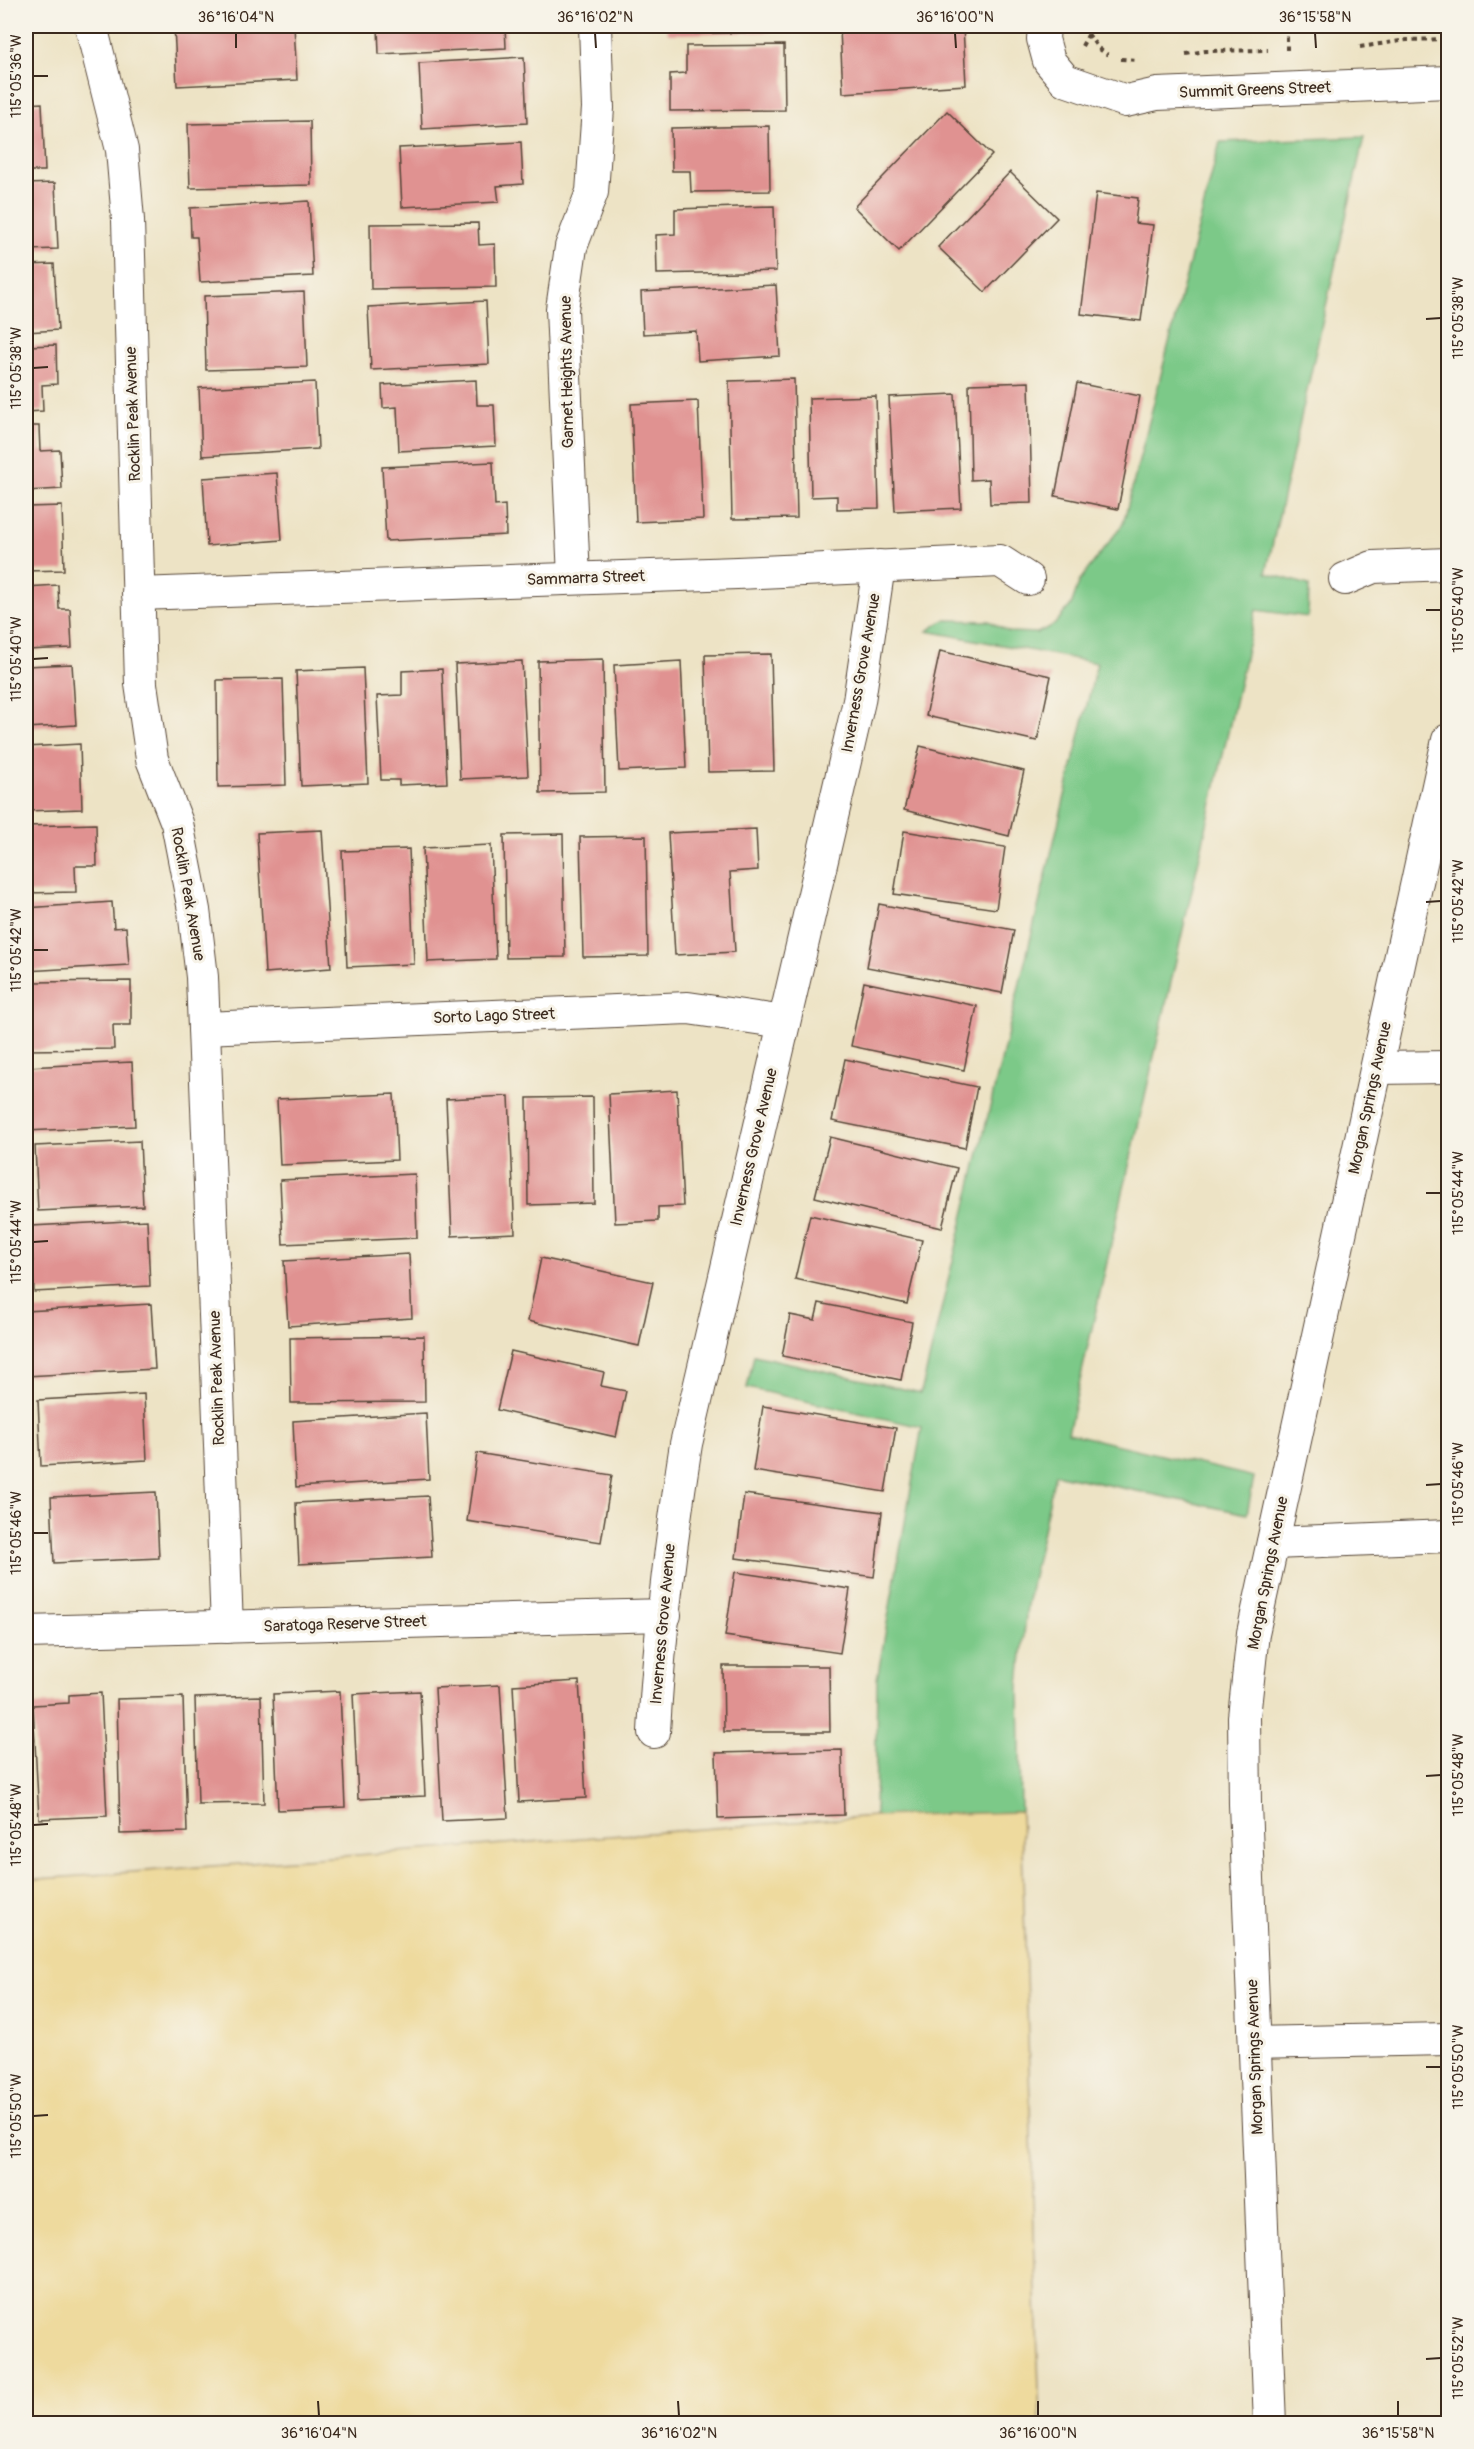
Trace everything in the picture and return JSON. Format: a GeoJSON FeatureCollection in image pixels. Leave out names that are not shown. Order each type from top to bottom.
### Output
{"type":"FeatureCollection","features":[{"type":"Feature","properties":{"kind":"street","name":"Rocklin Peak Avenue"},"geometry":{"type":"LineString","coordinates":[[91,26],[122,150],[128,232],[141,684],[152,759],[177,823],[194,910],[202,977],[227,1627]]}},
{"type":"Feature","properties":{"kind":"street","name":"Garnet Heights Avenue"},"geometry":{"type":"LineString","coordinates":[[574,578],[562,309],[571,247],[592,192],[598,108],[595,26]]}},
{"type":"Feature","properties":{"kind":"street","name":"Summit Greens Street"},"geometry":{"type":"LineString","coordinates":[[1044,26],[1043,39],[1049,61],[1065,80],[1126,101],[1157,94],[1449,82]]}},
{"type":"Feature","properties":{"kind":"street","name":"Sammarra Street"},"geometry":{"type":"LineString","coordinates":[[138,594],[1000,561],[1028,579]]}},
{"type":"Feature","properties":{"kind":"street"},"geometry":{"type":"LineString","coordinates":[[1345,579],[1373,567],[1449,564]]}},
{"type":"Feature","properties":{"kind":"street","name":"Inverness Grove Avenue"},"geometry":{"type":"LineString","coordinates":[[654,1732],[657,1673],[665,1615],[670,1546],[686,1444],[859,701],[879,566]]}},
{"type":"Feature","properties":{"kind":"street","name":"Morgan Springs Avenue"},"geometry":{"type":"LineString","coordinates":[[1270,2424],[1245,1804],[1244,1717],[1253,1633],[1449,740]]}},
{"type":"Feature","properties":{"kind":"street","name":"Sorto Lago Street"},"geometry":{"type":"LineString","coordinates":[[204,1028],[688,1008],[784,1022]]}},
{"type":"Feature","properties":{"kind":"street"},"geometry":{"type":"LineString","coordinates":[[1377,1068],[1449,1067]]}},
{"type":"Feature","properties":{"kind":"street"},"geometry":{"type":"LineString","coordinates":[[1273,1543],[1449,1536]]}},
{"type":"Feature","properties":{"kind":"street","name":"Saratoga Reserve Street"},"geometry":{"type":"LineString","coordinates":[[26,1632],[665,1615]]}},
{"type":"Feature","properties":{"kind":"street"},"geometry":{"type":"LineString","coordinates":[[1255,2043],[1449,2038]]}},
{"type":"Feature","properties":{"kind":"path"},"geometry":{"type":"LineString","coordinates":[[1287,26],[1287,50]]}},
{"type":"Feature","properties":{"kind":"path"},"geometry":{"type":"LineString","coordinates":[[1088,34],[1098,48],[1109,56],[1142,60]]}},
{"type":"Feature","properties":{"kind":"path"},"geometry":{"type":"LineString","coordinates":[[1359,47],[1407,40],[1449,39]]}},
{"type":"Feature","properties":{"kind":"path"},"geometry":{"type":"LineString","coordinates":[[1185,54],[1206,51],[1296,51]]}},
{"type":"Feature","properties":{"kind":"green space"},"geometry":{"type":"Polygon","coordinates":[[[1364,137],[1266,573],[1309,585],[1308,617],[1256,610],[1068,1433],[1254,1477],[1247,1514],[1055,1474],[1027,1605],[1019,1684],[1021,1812],[875,1816],[877,1679],[922,1427],[747,1388],[754,1355],[921,1393],[1097,663],[927,631],[944,620],[989,621],[1009,632],[1037,633],[1054,625],[1071,605],[1080,580],[1123,524],[1220,142],[1364,137]]]}},
{"type":"Feature","properties":{"kind":"sand"},"geometry":{"type":"Polygon","coordinates":[[[1021,1812],[1040,2423],[26,2423],[26,1880],[875,1816],[1021,1812]]]}},
{"type":"Feature","properties":{"kind":"building"},"geometry":{"type":"Polygon","coordinates":[[[174,26],[294,26],[297,80],[177,86],[174,26]]]}},
{"type":"Feature","properties":{"kind":"building"},"geometry":{"type":"Polygon","coordinates":[[[378,26],[505,26],[506,48],[379,54],[378,26]]]}},
{"type":"Feature","properties":{"kind":"building"},"geometry":{"type":"Polygon","coordinates":[[[667,26],[771,26],[771,32],[668,34],[667,26]]]}},
{"type":"Feature","properties":{"kind":"building"},"geometry":{"type":"Polygon","coordinates":[[[963,26],[966,85],[843,93],[840,29],[963,26]]]}},
{"type":"Feature","properties":{"kind":"building"},"geometry":{"type":"Polygon","coordinates":[[[784,45],[785,110],[670,111],[670,74],[686,73],[686,46],[784,45]]]}},
{"type":"Feature","properties":{"kind":"building"},"geometry":{"type":"Polygon","coordinates":[[[524,57],[527,123],[422,129],[419,63],[524,57]]]}},
{"type":"Feature","properties":{"kind":"building"},"geometry":{"type":"Polygon","coordinates":[[[42,103],[45,171],[26,171],[26,104],[42,103]]]}},
{"type":"Feature","properties":{"kind":"building"},"geometry":{"type":"Polygon","coordinates":[[[947,111],[992,155],[899,251],[854,207],[947,111]]]}},
{"type":"Feature","properties":{"kind":"building"},"geometry":{"type":"Polygon","coordinates":[[[310,121],[311,185],[190,188],[188,124],[310,121]]]}},
{"type":"Feature","properties":{"kind":"building"},"geometry":{"type":"Polygon","coordinates":[[[769,126],[770,191],[691,192],[690,171],[672,171],[671,128],[769,126]]]}},
{"type":"Feature","properties":{"kind":"building"},"geometry":{"type":"Polygon","coordinates":[[[521,142],[523,184],[497,186],[499,202],[402,207],[399,148],[521,142]]]}},
{"type":"Feature","properties":{"kind":"building"},"geometry":{"type":"Polygon","coordinates":[[[1010,172],[1057,218],[985,292],[938,247],[1010,172]]]}},
{"type":"Feature","properties":{"kind":"building"},"geometry":{"type":"Polygon","coordinates":[[[55,183],[58,249],[26,250],[26,184],[55,183]]]}},
{"type":"Feature","properties":{"kind":"building"},"geometry":{"type":"Polygon","coordinates":[[[1096,193],[1138,198],[1135,223],[1153,225],[1141,321],[1081,314],[1096,193]]]}},
{"type":"Feature","properties":{"kind":"building"},"geometry":{"type":"Polygon","coordinates":[[[309,201],[313,276],[200,282],[197,237],[191,237],[190,208],[309,201]]]}},
{"type":"Feature","properties":{"kind":"building"},"geometry":{"type":"Polygon","coordinates":[[[774,206],[776,271],[657,274],[656,235],[675,234],[675,209],[774,206]]]}},
{"type":"Feature","properties":{"kind":"building"},"geometry":{"type":"Polygon","coordinates":[[[478,223],[479,245],[495,244],[496,287],[371,289],[370,224],[478,223]]]}},
{"type":"Feature","properties":{"kind":"building"},"geometry":{"type":"Polygon","coordinates":[[[54,264],[58,330],[26,332],[26,265],[54,264]]]}},
{"type":"Feature","properties":{"kind":"building"},"geometry":{"type":"Polygon","coordinates":[[[776,285],[780,356],[698,361],[696,331],[643,334],[641,292],[776,285]]]}},
{"type":"Feature","properties":{"kind":"building"},"geometry":{"type":"Polygon","coordinates":[[[304,292],[307,367],[206,370],[204,296],[304,292]]]}},
{"type":"Feature","properties":{"kind":"building"},"geometry":{"type":"Polygon","coordinates":[[[486,301],[489,364],[371,370],[368,307],[486,301]]]}},
{"type":"Feature","properties":{"kind":"building"},"geometry":{"type":"Polygon","coordinates":[[[56,345],[57,384],[42,385],[43,411],[26,412],[26,346],[56,345]]]}},
{"type":"Feature","properties":{"kind":"building"},"geometry":{"type":"Polygon","coordinates":[[[794,379],[797,518],[732,519],[729,381],[794,379]]]}},
{"type":"Feature","properties":{"kind":"building"},"geometry":{"type":"Polygon","coordinates":[[[476,380],[477,405],[494,405],[496,446],[399,451],[397,407],[383,408],[382,385],[476,380]]]}},
{"type":"Feature","properties":{"kind":"building"},"geometry":{"type":"Polygon","coordinates":[[[315,382],[318,449],[202,456],[199,388],[315,382]]]}},
{"type":"Feature","properties":{"kind":"building"},"geometry":{"type":"Polygon","coordinates":[[[1029,382],[1032,503],[990,504],[989,479],[971,480],[969,384],[1029,382]]]}},
{"type":"Feature","properties":{"kind":"building"},"geometry":{"type":"Polygon","coordinates":[[[1077,383],[1140,396],[1118,509],[1055,496],[1077,383]]]}},
{"type":"Feature","properties":{"kind":"building"},"geometry":{"type":"Polygon","coordinates":[[[955,394],[961,508],[895,511],[889,397],[955,394]]]}},
{"type":"Feature","properties":{"kind":"building"},"geometry":{"type":"Polygon","coordinates":[[[876,396],[879,508],[837,509],[837,496],[811,497],[809,398],[876,396]]]}},
{"type":"Feature","properties":{"kind":"building"},"geometry":{"type":"Polygon","coordinates":[[[698,401],[703,519],[636,522],[631,404],[698,401]]]}},
{"type":"Feature","properties":{"kind":"building"},"geometry":{"type":"Polygon","coordinates":[[[26,426],[39,426],[40,451],[60,450],[62,489],[26,491],[26,426]]]}},
{"type":"Feature","properties":{"kind":"building"},"geometry":{"type":"Polygon","coordinates":[[[493,462],[495,506],[505,505],[506,535],[386,541],[382,467],[493,462]]]}},
{"type":"Feature","properties":{"kind":"building"},"geometry":{"type":"Polygon","coordinates":[[[277,473],[282,540],[207,546],[203,478],[277,473]]]}},
{"type":"Feature","properties":{"kind":"building"},"geometry":{"type":"Polygon","coordinates":[[[62,506],[64,570],[26,571],[26,507],[62,506]]]}},
{"type":"Feature","properties":{"kind":"building"},"geometry":{"type":"Polygon","coordinates":[[[58,585],[59,609],[70,609],[72,648],[26,650],[26,587],[58,585]]]}},
{"type":"Feature","properties":{"kind":"building"},"geometry":{"type":"Polygon","coordinates":[[[940,651],[1051,676],[1037,741],[926,716],[940,651]]]}},
{"type":"Feature","properties":{"kind":"building"},"geometry":{"type":"Polygon","coordinates":[[[771,654],[774,771],[708,772],[705,655],[771,654]]]}},
{"type":"Feature","properties":{"kind":"building"},"geometry":{"type":"Polygon","coordinates":[[[603,659],[605,792],[540,793],[538,661],[603,659]]]}},
{"type":"Feature","properties":{"kind":"building"},"geometry":{"type":"Polygon","coordinates":[[[522,661],[528,776],[460,779],[455,664],[522,661]]]}},
{"type":"Feature","properties":{"kind":"building"},"geometry":{"type":"Polygon","coordinates":[[[681,661],[686,768],[619,771],[614,665],[681,661]]]}},
{"type":"Feature","properties":{"kind":"building"},"geometry":{"type":"Polygon","coordinates":[[[72,664],[76,725],[26,728],[26,666],[72,664]]]}},
{"type":"Feature","properties":{"kind":"building"},"geometry":{"type":"Polygon","coordinates":[[[363,668],[368,783],[301,786],[296,671],[363,668]]]}},
{"type":"Feature","properties":{"kind":"building"},"geometry":{"type":"Polygon","coordinates":[[[442,669],[447,783],[399,785],[399,780],[381,780],[377,696],[402,695],[402,671],[442,669]]]}},
{"type":"Feature","properties":{"kind":"building"},"geometry":{"type":"Polygon","coordinates":[[[283,679],[286,785],[218,787],[217,680],[283,679]]]}},
{"type":"Feature","properties":{"kind":"building"},"geometry":{"type":"Polygon","coordinates":[[[80,744],[82,809],[26,811],[26,747],[80,744]]]}},
{"type":"Feature","properties":{"kind":"building"},"geometry":{"type":"Polygon","coordinates":[[[920,746],[1024,771],[1009,836],[904,810],[920,746]]]}},
{"type":"Feature","properties":{"kind":"building"},"geometry":{"type":"Polygon","coordinates":[[[96,824],[97,866],[75,866],[76,892],[26,893],[26,826],[96,824]]]}},
{"type":"Feature","properties":{"kind":"building"},"geometry":{"type":"Polygon","coordinates":[[[756,829],[758,870],[730,872],[735,952],[675,955],[668,833],[756,829]]]}},
{"type":"Feature","properties":{"kind":"building"},"geometry":{"type":"Polygon","coordinates":[[[322,830],[331,968],[265,973],[257,833],[322,830]]]}},
{"type":"Feature","properties":{"kind":"building"},"geometry":{"type":"Polygon","coordinates":[[[904,831],[1005,847],[996,909],[894,894],[904,831]]]}},
{"type":"Feature","properties":{"kind":"building"},"geometry":{"type":"Polygon","coordinates":[[[563,834],[565,957],[506,958],[504,835],[563,834]]]}},
{"type":"Feature","properties":{"kind":"building"},"geometry":{"type":"Polygon","coordinates":[[[646,836],[648,956],[583,957],[580,837],[646,836]]]}},
{"type":"Feature","properties":{"kind":"building"},"geometry":{"type":"Polygon","coordinates":[[[491,845],[496,959],[428,962],[423,848],[491,845]]]}},
{"type":"Feature","properties":{"kind":"building"},"geometry":{"type":"Polygon","coordinates":[[[409,849],[414,964],[347,967],[342,851],[409,849]]]}},
{"type":"Feature","properties":{"kind":"building"},"geometry":{"type":"Polygon","coordinates":[[[112,902],[114,928],[126,927],[129,965],[26,971],[26,908],[112,902]]]}},
{"type":"Feature","properties":{"kind":"building"},"geometry":{"type":"Polygon","coordinates":[[[879,904],[1014,930],[1002,993],[867,967],[879,904]]]}},
{"type":"Feature","properties":{"kind":"building"},"geometry":{"type":"Polygon","coordinates":[[[131,981],[131,1025],[113,1025],[114,1049],[26,1050],[26,1008],[30,1008],[30,982],[131,981]]]}},
{"type":"Feature","properties":{"kind":"building"},"geometry":{"type":"Polygon","coordinates":[[[864,982],[977,1006],[964,1070],[851,1046],[864,982]]]}},
{"type":"Feature","properties":{"kind":"building"},"geometry":{"type":"Polygon","coordinates":[[[845,1059],[977,1087],[965,1148],[832,1121],[845,1059]]]}},
{"type":"Feature","properties":{"kind":"building"},"geometry":{"type":"Polygon","coordinates":[[[132,1062],[135,1126],[26,1131],[26,1067],[132,1062]]]}},
{"type":"Feature","properties":{"kind":"building"},"geometry":{"type":"Polygon","coordinates":[[[677,1090],[683,1206],[658,1207],[658,1221],[615,1223],[609,1094],[677,1090]]]}},
{"type":"Feature","properties":{"kind":"building"},"geometry":{"type":"Polygon","coordinates":[[[394,1094],[397,1160],[280,1165],[277,1099],[394,1094]]]}},
{"type":"Feature","properties":{"kind":"building"},"geometry":{"type":"Polygon","coordinates":[[[509,1096],[515,1233],[452,1236],[446,1099],[509,1096]]]}},
{"type":"Feature","properties":{"kind":"building"},"geometry":{"type":"Polygon","coordinates":[[[593,1097],[594,1203],[528,1205],[527,1098],[593,1097]]]}},
{"type":"Feature","properties":{"kind":"building"},"geometry":{"type":"Polygon","coordinates":[[[830,1137],[957,1168],[942,1228],[815,1197],[830,1137]]]}},
{"type":"Feature","properties":{"kind":"building"},"geometry":{"type":"Polygon","coordinates":[[[140,1141],[143,1206],[38,1211],[35,1146],[140,1141]]]}},
{"type":"Feature","properties":{"kind":"building"},"geometry":{"type":"Polygon","coordinates":[[[415,1174],[417,1238],[283,1244],[280,1180],[415,1174]]]}},
{"type":"Feature","properties":{"kind":"building"},"geometry":{"type":"Polygon","coordinates":[[[810,1215],[922,1240],[907,1304],[795,1279],[810,1215]]]}},
{"type":"Feature","properties":{"kind":"building"},"geometry":{"type":"Polygon","coordinates":[[[147,1220],[150,1286],[34,1292],[31,1226],[147,1220]]]}},
{"type":"Feature","properties":{"kind":"building"},"geometry":{"type":"Polygon","coordinates":[[[409,1254],[412,1318],[288,1326],[284,1261],[409,1254]]]}},
{"type":"Feature","properties":{"kind":"building"},"geometry":{"type":"Polygon","coordinates":[[[541,1258],[653,1282],[639,1346],[528,1321],[541,1258]]]}},
{"type":"Feature","properties":{"kind":"building"},"geometry":{"type":"Polygon","coordinates":[[[819,1303],[912,1322],[901,1380],[782,1356],[790,1315],[815,1320],[819,1303]]]}},
{"type":"Feature","properties":{"kind":"building"},"geometry":{"type":"Polygon","coordinates":[[[151,1304],[155,1369],[26,1376],[26,1311],[151,1304]]]}},
{"type":"Feature","properties":{"kind":"building"},"geometry":{"type":"Polygon","coordinates":[[[424,1336],[425,1402],[291,1403],[290,1338],[424,1336]]]}},
{"type":"Feature","properties":{"kind":"building"},"geometry":{"type":"Polygon","coordinates":[[[511,1351],[604,1372],[601,1386],[626,1391],[616,1437],[497,1410],[511,1351]]]}},
{"type":"Feature","properties":{"kind":"building"},"geometry":{"type":"Polygon","coordinates":[[[144,1394],[147,1460],[41,1466],[38,1400],[144,1394]]]}},
{"type":"Feature","properties":{"kind":"building"},"geometry":{"type":"Polygon","coordinates":[[[763,1406],[896,1428],[885,1492],[753,1471],[763,1406]]]}},
{"type":"Feature","properties":{"kind":"building"},"geometry":{"type":"Polygon","coordinates":[[[426,1413],[429,1479],[296,1487],[293,1421],[426,1413]]]}},
{"type":"Feature","properties":{"kind":"building"},"geometry":{"type":"Polygon","coordinates":[[[477,1453],[612,1475],[601,1542],[467,1521],[477,1453]]]}},
{"type":"Feature","properties":{"kind":"building"},"geometry":{"type":"Polygon","coordinates":[[[156,1492],[159,1558],[54,1563],[51,1497],[156,1492]]]}},
{"type":"Feature","properties":{"kind":"building"},"geometry":{"type":"Polygon","coordinates":[[[744,1494],[882,1512],[874,1577],[736,1558],[744,1494]]]}},
{"type":"Feature","properties":{"kind":"building"},"geometry":{"type":"Polygon","coordinates":[[[428,1496],[432,1557],[299,1564],[296,1503],[428,1496]]]}},
{"type":"Feature","properties":{"kind":"building"},"geometry":{"type":"Polygon","coordinates":[[[735,1572],[850,1589],[840,1653],[725,1636],[735,1572]]]}},
{"type":"Feature","properties":{"kind":"building"},"geometry":{"type":"Polygon","coordinates":[[[723,1666],[829,1666],[830,1732],[724,1732],[723,1666]]]}},
{"type":"Feature","properties":{"kind":"building"},"geometry":{"type":"Polygon","coordinates":[[[579,1681],[586,1798],[519,1802],[513,1685],[579,1681]]]}},
{"type":"Feature","properties":{"kind":"building"},"geometry":{"type":"Polygon","coordinates":[[[500,1685],[508,1818],[442,1821],[435,1688],[500,1685]]]}},
{"type":"Feature","properties":{"kind":"building"},"geometry":{"type":"Polygon","coordinates":[[[340,1691],[345,1807],[278,1810],[273,1694],[340,1691]]]}},
{"type":"Feature","properties":{"kind":"building"},"geometry":{"type":"Polygon","coordinates":[[[420,1691],[425,1796],[358,1799],[353,1694],[420,1691]]]}},
{"type":"Feature","properties":{"kind":"building"},"geometry":{"type":"Polygon","coordinates":[[[101,1693],[107,1816],[39,1819],[33,1705],[69,1703],[69,1695],[101,1693]]]}},
{"type":"Feature","properties":{"kind":"building"},"geometry":{"type":"Polygon","coordinates":[[[261,1696],[264,1803],[198,1804],[195,1698],[261,1696]]]}},
{"type":"Feature","properties":{"kind":"building"},"geometry":{"type":"Polygon","coordinates":[[[183,1697],[187,1832],[120,1834],[117,1699],[183,1697]]]}},
{"type":"Feature","properties":{"kind":"building"},"geometry":{"type":"Polygon","coordinates":[[[842,1750],[844,1815],[718,1819],[716,1753],[842,1750]]]}}]}
